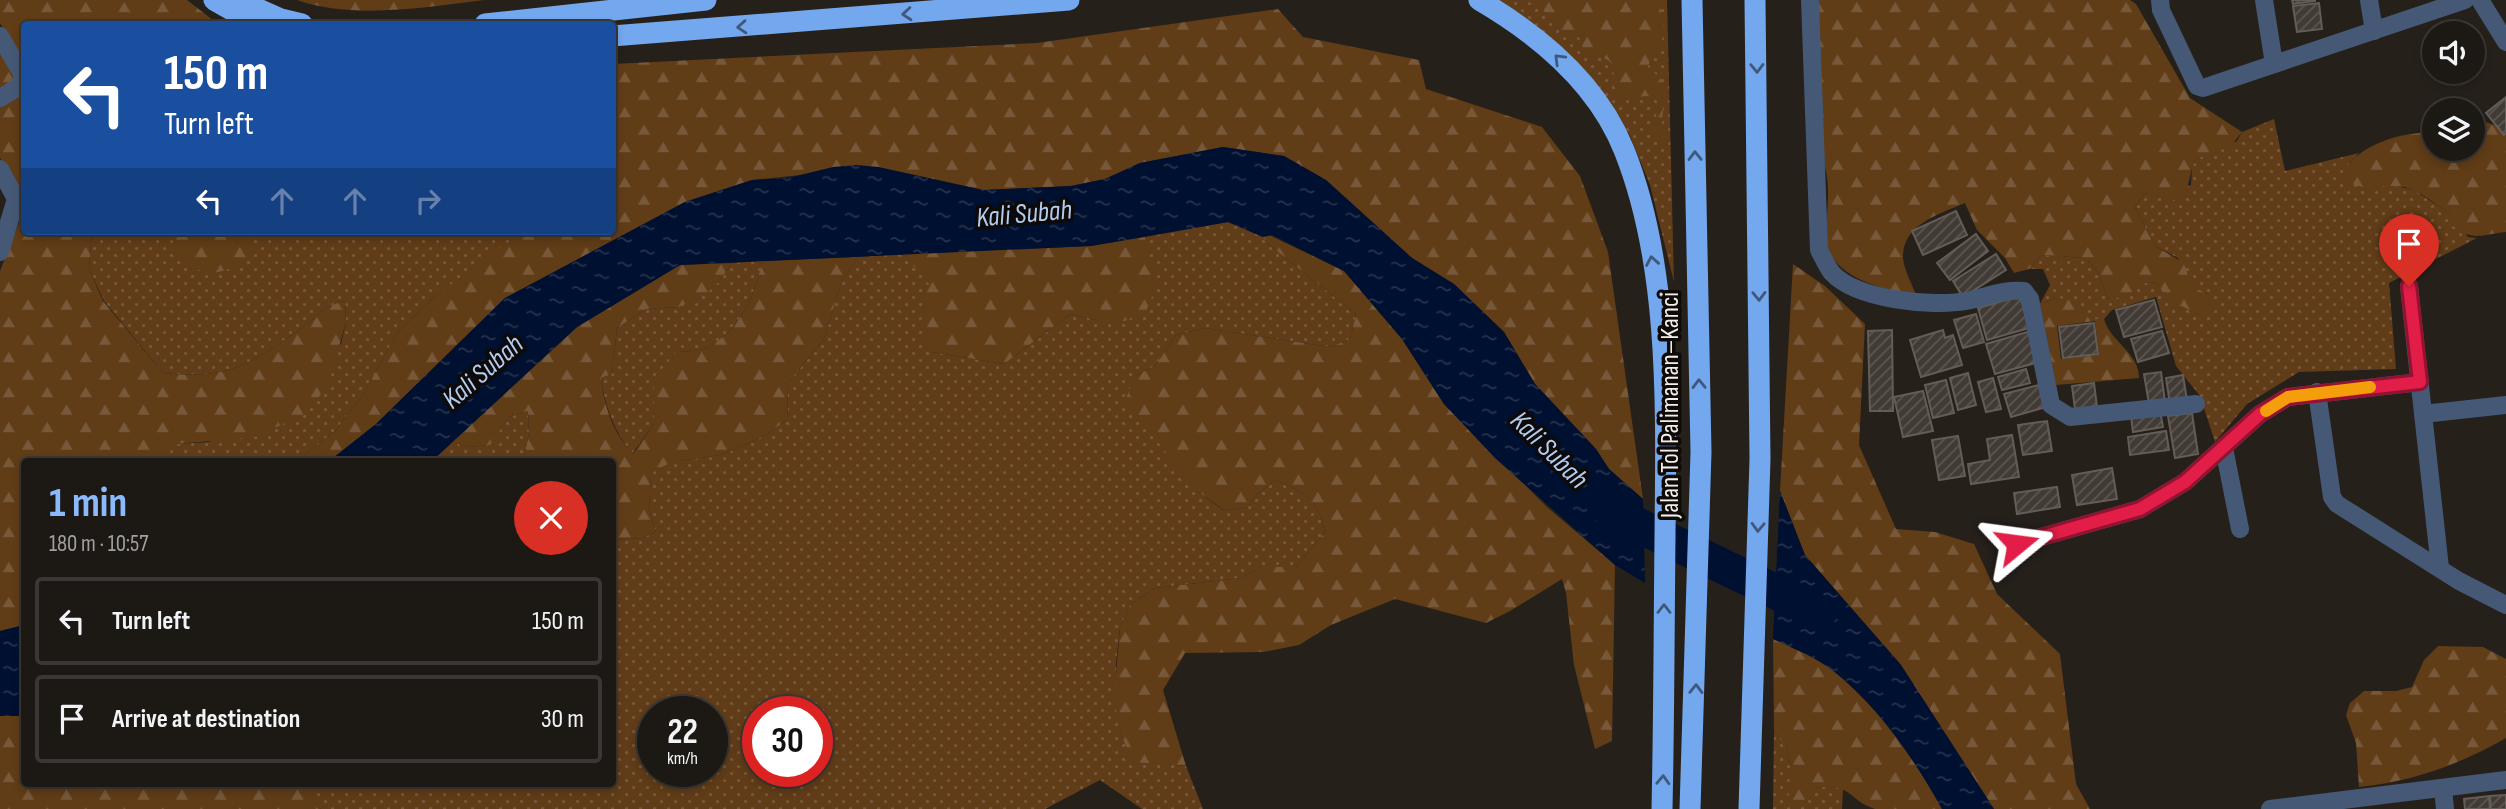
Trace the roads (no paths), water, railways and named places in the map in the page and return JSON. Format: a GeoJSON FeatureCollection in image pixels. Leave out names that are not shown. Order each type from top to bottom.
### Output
{"type":"FeatureCollection","features":[{"type":"Feature","properties":{"kind":"highway"},"geometry":{"type":"LineString","coordinates":[[214,0],[253,21]]}},
{"type":"Feature","properties":{"kind":"highway"},"geometry":{"type":"LineString","coordinates":[[238,0],[289,21]]}},
{"type":"Feature","properties":{"kind":"highway"},"geometry":{"type":"LineString","coordinates":[[513,21],[706,0]]}},
{"type":"Feature","properties":{"kind":"highway"},"geometry":{"type":"LineString","coordinates":[[616,36],[1069,0]]}},
{"type":"Feature","properties":{"kind":"highway"},"geometry":{"type":"LineString","coordinates":[[1479,0],[1535,36],[1559,57],[1593,98],[1623,148],[1643,207],[1654,272],[1665,452],[1662,809]]}},
{"type":"Feature","properties":{"kind":"highway","name":"Jalan Tol Palimanan–Kanci"},"geometry":{"type":"LineString","coordinates":[[1690,809],[1694,757],[1700,452],[1692,0]]}},
{"type":"Feature","properties":{"kind":"highway"},"geometry":{"type":"LineString","coordinates":[[1749,809],[1760,459],[1755,0]]}},
{"type":"Feature","properties":{"kind":"street"},"geometry":{"type":"LineString","coordinates":[[1810,0],[1818,250],[1833,273],[1852,287],[1895,300],[1965,302],[2010,290],[2024,292],[2030,299],[2052,405],[2070,417],[2196,404]]}},
{"type":"Feature","properties":{"kind":"street"},"geometry":{"type":"LineString","coordinates":[[2160,0],[2161,10],[2197,86],[2203,88],[2465,0]]}},
{"type":"Feature","properties":{"kind":"street"},"geometry":{"type":"LineString","coordinates":[[2264,0],[2274,64]]}},
{"type":"Feature","properties":{"kind":"street"},"geometry":{"type":"LineString","coordinates":[[2369,0],[2374,31]]}},
{"type":"Feature","properties":{"kind":"street"},"geometry":{"type":"LineString","coordinates":[[2480,0],[2506,43]]}},
{"type":"Feature","properties":{"kind":"street"},"geometry":{"type":"LineString","coordinates":[[0,36],[21,72]]}},
{"type":"Feature","properties":{"kind":"street"},"geometry":{"type":"LineString","coordinates":[[0,98],[18,87],[21,82]]}},
{"type":"Feature","properties":{"kind":"street"},"geometry":{"type":"LineString","coordinates":[[0,169],[16,199],[0,252]]}},
{"type":"Feature","properties":{"kind":"street"},"geometry":{"type":"LineString","coordinates":[[2409,286],[2440,568]]}},
{"type":"Feature","properties":{"kind":"street"},"geometry":{"type":"LineString","coordinates":[[2017,544],[2140,509],[2185,482],[2260,414],[2288,397],[2420,382]]}},
{"type":"Feature","properties":{"kind":"street"},"geometry":{"type":"LineString","coordinates":[[2317,392],[2332,497],[2350,513],[2506,605]]}},
{"type":"Feature","properties":{"kind":"street"},"geometry":{"type":"LineString","coordinates":[[2423,414],[2506,405]]}},
{"type":"Feature","properties":{"kind":"street"},"geometry":{"type":"LineString","coordinates":[[2224,448],[2240,528]]}},
{"type":"Feature","properties":{"kind":"street"},"geometry":{"type":"LineString","coordinates":[[2270,809],[2342,805],[2506,780]]}},
{"type":"Feature","properties":{"kind":"street"},"geometry":{"type":"LineString","coordinates":[[2443,788],[2445,809]]}},
{"type":"Feature","properties":{"kind":"water","name":"Kali Subah"},"geometry":{"type":"Polygon","coordinates":[[[1223,147],[1284,156],[1326,180],[1412,258],[1454,284],[1504,332],[1535,384],[1596,449],[1609,469],[1643,499],[1645,583],[1615,565],[1495,458],[1444,404],[1402,339],[1344,271],[1272,235],[1263,237],[1228,222],[1091,246],[680,265],[577,327],[435,458],[333,458],[376,424],[505,298],[685,202],[752,180],[788,178],[833,167],[878,167],[983,190],[1071,186],[1105,179],[1140,163],[1223,147]]]}},
{"type":"Feature","properties":{"kind":"water"},"geometry":{"type":"Polygon","coordinates":[[[1780,491],[1805,555],[1901,665],[1994,809],[1942,809],[1907,752],[1865,700],[1825,665],[1773,639],[1780,491]]]}},
{"type":"Feature","properties":{"kind":"water"},"geometry":{"type":"Polygon","coordinates":[[[21,626],[21,716],[0,716],[0,631],[21,626]]]}},
{"type":"Feature","properties":{"kind":"waterway"},"geometry":{"type":"LineString","coordinates":[[1604,504],[1615,514],[1819,613]]}}]}
